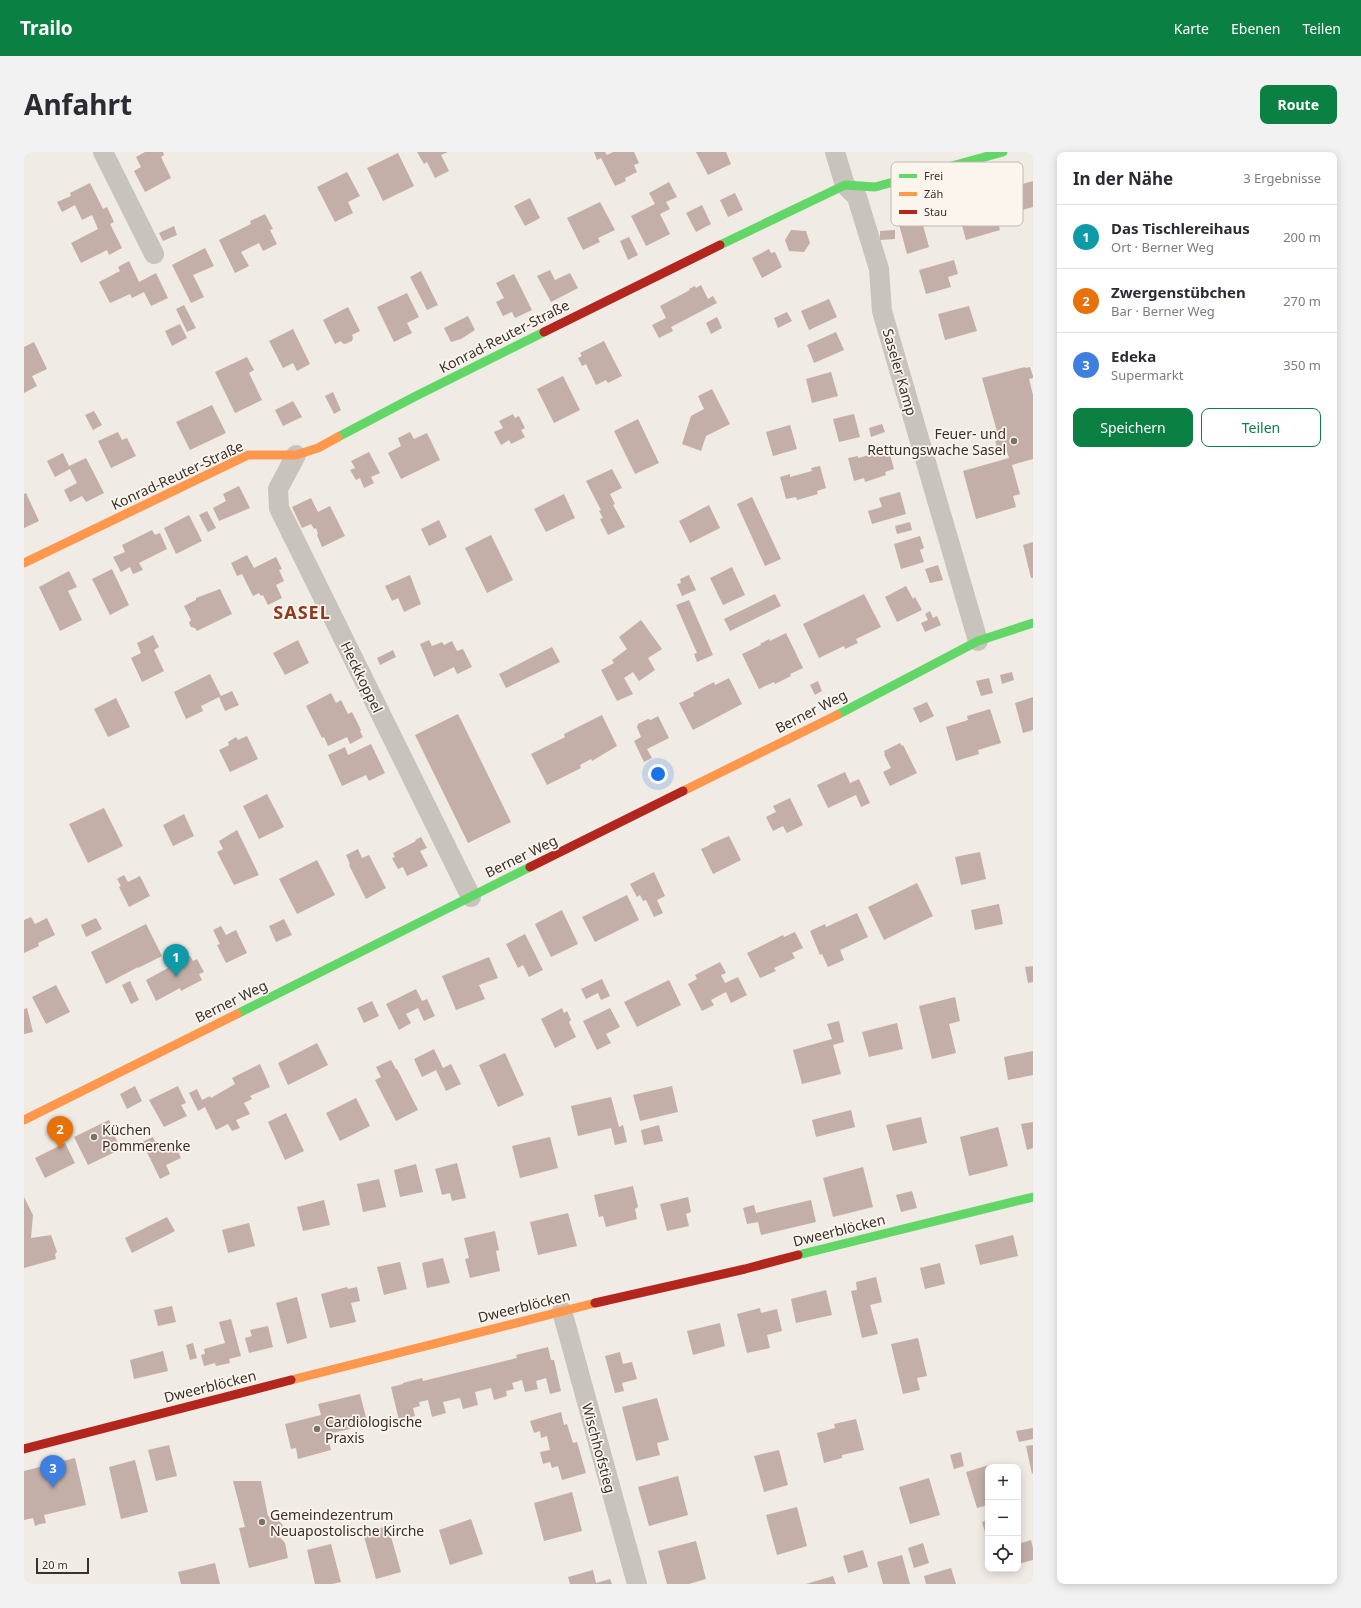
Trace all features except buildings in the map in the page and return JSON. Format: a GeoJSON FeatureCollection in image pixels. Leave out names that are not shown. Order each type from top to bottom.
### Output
{"type":"FeatureCollection","features":[{"type":"Feature","properties":{"kind":"street"},"geometry":{"type":"LineString","coordinates":[[103,152],[154,254]]}},
{"type":"Feature","properties":{"kind":"street","name":"Saseler Kamp"},"geometry":{"type":"LineString","coordinates":[[835,152],[845,185],[857,197],[879,269],[882,312],[978,641]]}},
{"type":"Feature","properties":{"kind":"street","name":"Konrad-Reuter-Straße"},"geometry":{"type":"LineString","coordinates":[[966,162],[1003,152]]}},
{"type":"Feature","properties":{"kind":"street","name":"Konrad-Reuter-Straße"},"geometry":{"type":"LineString","coordinates":[[24,564],[248,455],[296,455],[318,448],[414,397],[595,306],[845,185],[874,187],[891,182]]}},
{"type":"Feature","properties":{"kind":"street","name":"Heckkoppel"},"geometry":{"type":"LineString","coordinates":[[296,455],[278,489],[279,508],[471,897]]}},
{"type":"Feature","properties":{"kind":"street","name":"Berner Weg"},"geometry":{"type":"LineString","coordinates":[[24,1120],[840,713],[978,641],[1033,623]]}},
{"type":"Feature","properties":{"kind":"street","name":"Dweerblöcken"},"geometry":{"type":"LineString","coordinates":[[24,1449],[562,1311],[745,1269],[830,1246],[1033,1197]]}},
{"type":"Feature","properties":{"kind":"street","name":"Wischhofstieg"},"geometry":{"type":"LineString","coordinates":[[562,1311],[637,1584]]}},
{"type":"Feature","properties":{"kind":"traffic: fast"},"geometry":{"type":"LineString","coordinates":[[966,162],[1003,152]]}},
{"type":"Feature","properties":{"kind":"traffic: fast"},"geometry":{"type":"LineString","coordinates":[[720,245],[845,185],[875,187],[891,183]]}},
{"type":"Feature","properties":{"kind":"traffic: fast"},"geometry":{"type":"LineString","coordinates":[[338,437],[544,332]]}},
{"type":"Feature","properties":{"kind":"traffic: fast"},"geometry":{"type":"LineString","coordinates":[[837,715],[978,641],[1033,623]]}},
{"type":"Feature","properties":{"kind":"traffic: fast"},"geometry":{"type":"LineString","coordinates":[[237,1014],[530,867]]}},
{"type":"Feature","properties":{"kind":"traffic: fast"},"geometry":{"type":"LineString","coordinates":[[798,1255],[1033,1197]]}},
{"type":"Feature","properties":{"kind":"traffic: slow"},"geometry":{"type":"LineString","coordinates":[[24,563],[248,455],[296,455],[318,448],[338,437]]}},
{"type":"Feature","properties":{"kind":"traffic: slow"},"geometry":{"type":"LineString","coordinates":[[683,791],[837,715]]}},
{"type":"Feature","properties":{"kind":"traffic: slow"},"geometry":{"type":"LineString","coordinates":[[24,1120],[237,1014]]}},
{"type":"Feature","properties":{"kind":"traffic: slow"},"geometry":{"type":"LineString","coordinates":[[291,1380],[595,1303]]}},
{"type":"Feature","properties":{"kind":"traffic: jam"},"geometry":{"type":"LineString","coordinates":[[544,332],[720,245]]}},
{"type":"Feature","properties":{"kind":"traffic: jam"},"geometry":{"type":"LineString","coordinates":[[530,867],[683,791]]}},
{"type":"Feature","properties":{"kind":"traffic: jam"},"geometry":{"type":"LineString","coordinates":[[595,1303],[745,1269],[798,1255]]}},
{"type":"Feature","properties":{"kind":"traffic: jam"},"geometry":{"type":"LineString","coordinates":[[24,1449],[291,1380]]}},
{"type":"Feature","properties":{"kind":"place","name":"Feuer- und Rettungswache Sasel"},"geometry":{"type":"Point","coordinates":[1014,441]}},
{"type":"Feature","properties":{"kind":"place","name":"Das Tischlereihaus"},"geometry":{"type":"Point","coordinates":[176,977]}},
{"type":"Feature","properties":{"kind":"place","name":"Küchen Pommerenke"},"geometry":{"type":"Point","coordinates":[94,1137]}},
{"type":"Feature","properties":{"kind":"place","name":"Zwergenstübchen"},"geometry":{"type":"Point","coordinates":[60,1149]}},
{"type":"Feature","properties":{"kind":"place","name":"Cardiologische Praxis"},"geometry":{"type":"Point","coordinates":[317,1429]}},
{"type":"Feature","properties":{"kind":"place","name":"Edeka"},"geometry":{"type":"Point","coordinates":[53,1488]}},
{"type":"Feature","properties":{"kind":"place","name":"Gemeindezentrum Neuapostolische Kirche"},"geometry":{"type":"Point","coordinates":[262,1522]}},
{"type":"Feature","properties":{"kind":"district","name":"SASEL"},"geometry":{"type":"Point","coordinates":[302,612]}}]}
